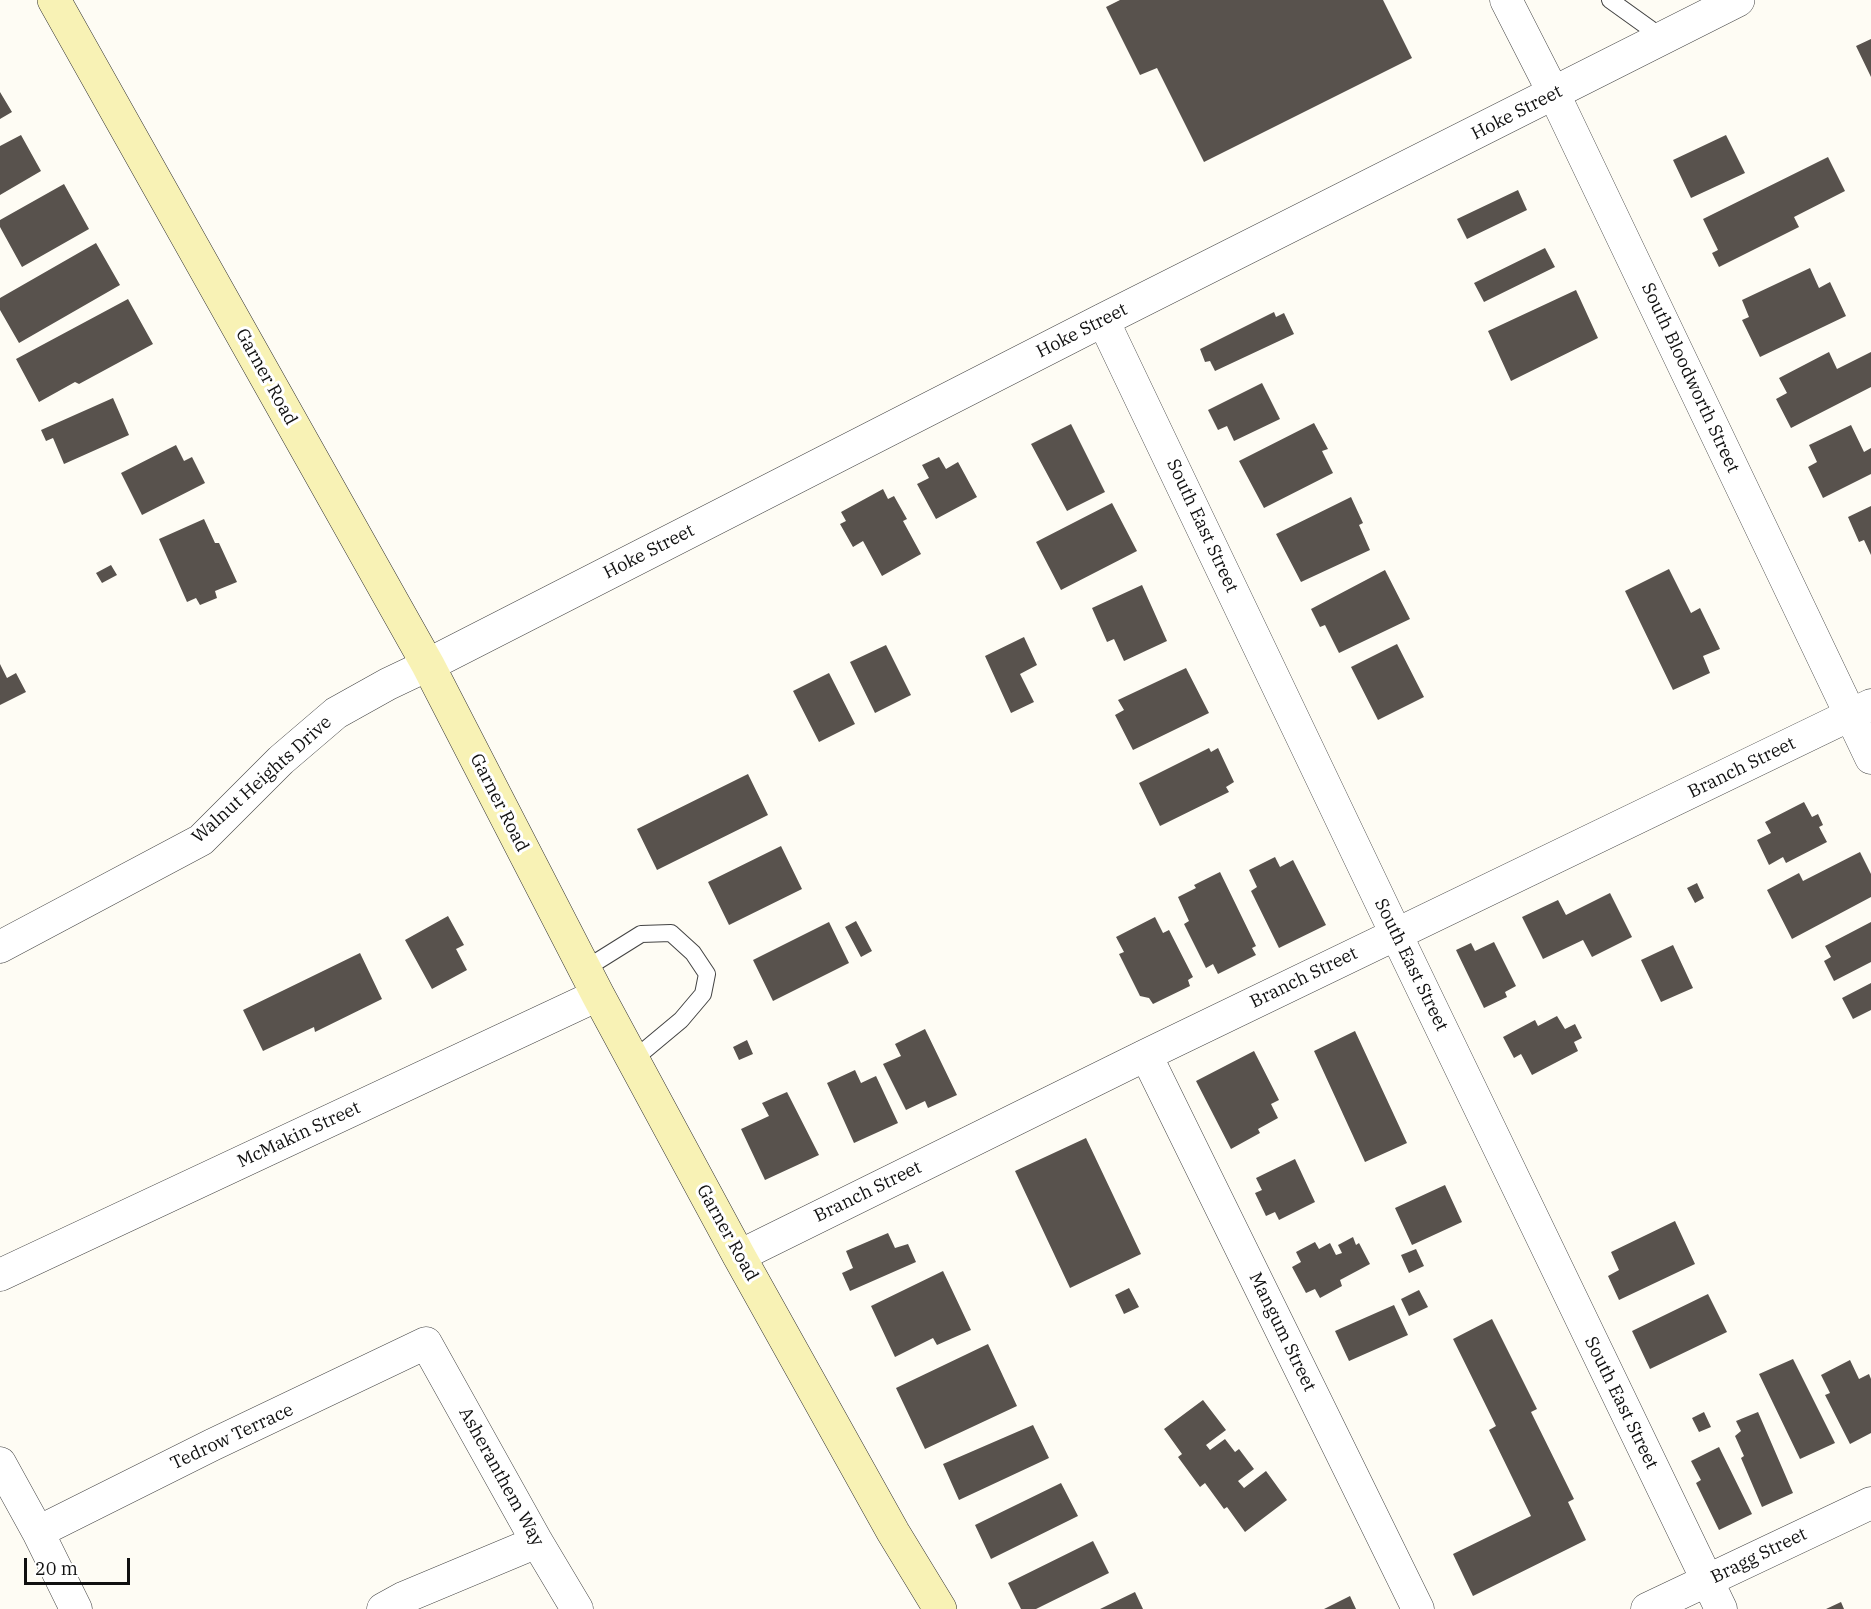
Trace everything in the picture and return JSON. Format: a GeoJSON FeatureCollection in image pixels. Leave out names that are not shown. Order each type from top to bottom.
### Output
{"type":"FeatureCollection","features":[{"type":"Feature","properties":{"kind":"main road","name":"Garner Road"},"geometry":{"type":"LineString","coordinates":[[54,0],[428,665],[633,1060],[739,1256],[893,1532],[940,1609]]}},
{"type":"Feature","properties":{"kind":"street","name":"South Bloodworth Street"},"geometry":{"type":"LineString","coordinates":[[1506,0],[1861,710],[1871,758]]}},
{"type":"Feature","properties":{"kind":"street","name":"Hoke Street"},"geometry":{"type":"LineString","coordinates":[[428,665],[1103,320],[1738,0]]}},
{"type":"Feature","properties":{"kind":"street","name":"South East Street"},"geometry":{"type":"LineString","coordinates":[[1103,320],[1721,1609]]}},
{"type":"Feature","properties":{"kind":"street","name":"Walnut Heights Drive"},"geometry":{"type":"LineString","coordinates":[[0,947],[201,840],[281,760],[336,713],[428,665]]}},
{"type":"Feature","properties":{"kind":"street","name":"Branch Street"},"geometry":{"type":"LineString","coordinates":[[739,1256],[1146,1054],[1861,710]]}},
{"type":"Feature","properties":{"kind":"street","name":"McMakin Street"},"geometry":{"type":"LineString","coordinates":[[0,1275],[592,982]]}},
{"type":"Feature","properties":{"kind":"street","name":"Mangum Street"},"geometry":{"type":"LineString","coordinates":[[1146,1054],[1418,1609]]}},
{"type":"Feature","properties":{"kind":"street","name":"Tedrow Terrace"},"geometry":{"type":"LineString","coordinates":[[38,1532],[212,1445],[426,1343]]}},
{"type":"Feature","properties":{"kind":"street","name":"Asheranthem Way"},"geometry":{"type":"LineString","coordinates":[[426,1343],[577,1609]]}},
{"type":"Feature","properties":{"kind":"street"},"geometry":{"type":"LineString","coordinates":[[0,1463],[38,1532],[76,1609]]}},
{"type":"Feature","properties":{"kind":"street","name":"Bragg Street"},"geometry":{"type":"LineString","coordinates":[[1647,1609],[1871,1503]]}},
{"type":"Feature","properties":{"kind":"street"},"geometry":{"type":"LineString","coordinates":[[383,1609],[537,1542]]}},
{"type":"Feature","properties":{"kind":"lane"},"geometry":{"type":"LineString","coordinates":[[1611,0],[1664,38]]}},
{"type":"Feature","properties":{"kind":"lane"},"geometry":{"type":"LineString","coordinates":[[592,982],[641,934],[671,933],[693,953],[707,974],[703,994],[681,1020],[633,1060]]}},
{"type":"Feature","properties":{"kind":"building"},"geometry":{"type":"Polygon","coordinates":[[[1120,0],[1383,0],[1412,58],[1204,162],[1157,68],[1140,75],[1106,7],[1120,0]]]}},
{"type":"Feature","properties":{"kind":"building"},"geometry":{"type":"Polygon","coordinates":[[[1871,39],[1871,77],[1856,46],[1871,39]]]}},
{"type":"Feature","properties":{"kind":"building"},"geometry":{"type":"Polygon","coordinates":[[[0,92],[12,112],[0,119],[0,92]]]}},
{"type":"Feature","properties":{"kind":"building"},"geometry":{"type":"Polygon","coordinates":[[[21,135],[41,171],[0,195],[0,146],[21,135]]]}},
{"type":"Feature","properties":{"kind":"building"},"geometry":{"type":"Polygon","coordinates":[[[1726,135],[1745,173],[1691,198],[1673,160],[1726,135]]]}},
{"type":"Feature","properties":{"kind":"building"},"geometry":{"type":"Polygon","coordinates":[[[1828,157],[1845,191],[1794,217],[1799,227],[1719,267],[1712,253],[1718,250],[1703,219],[1828,157]]]}},
{"type":"Feature","properties":{"kind":"building"},"geometry":{"type":"Polygon","coordinates":[[[64,184],[89,229],[22,267],[0,227],[0,220],[64,184]]]}},
{"type":"Feature","properties":{"kind":"building"},"geometry":{"type":"Polygon","coordinates":[[[1518,190],[1527,210],[1467,239],[1457,219],[1518,190]]]}},
{"type":"Feature","properties":{"kind":"building"},"geometry":{"type":"Polygon","coordinates":[[[96,243],[120,285],[19,343],[0,310],[0,298],[96,243]]]}},
{"type":"Feature","properties":{"kind":"building"},"geometry":{"type":"Polygon","coordinates":[[[1545,248],[1555,267],[1484,302],[1474,283],[1545,248]]]}},
{"type":"Feature","properties":{"kind":"building"},"geometry":{"type":"Polygon","coordinates":[[[1810,268],[1819,288],[1830,282],[1846,316],[1760,357],[1742,320],[1749,317],[1742,300],[1810,268]]]}},
{"type":"Feature","properties":{"kind":"building"},"geometry":{"type":"Polygon","coordinates":[[[1576,290],[1598,338],[1511,381],[1488,331],[1576,290]]]}},
{"type":"Feature","properties":{"kind":"building"},"geometry":{"type":"Polygon","coordinates":[[[128,299],[153,344],[79,384],[75,382],[39,402],[16,359],[128,299]]]}},
{"type":"Feature","properties":{"kind":"building"},"geometry":{"type":"Polygon","coordinates":[[[1274,312],[1276,317],[1284,313],[1294,334],[1215,371],[1210,361],[1205,362],[1200,349],[1274,312]]]}},
{"type":"Feature","properties":{"kind":"building"},"geometry":{"type":"Polygon","coordinates":[[[1829,352],[1837,369],[1871,352],[1871,387],[1791,428],[1776,399],[1787,393],[1779,378],[1829,352]]]}},
{"type":"Feature","properties":{"kind":"building"},"geometry":{"type":"Polygon","coordinates":[[[1262,383],[1280,419],[1234,441],[1227,426],[1218,430],[1208,410],[1262,383]]]}},
{"type":"Feature","properties":{"kind":"building"},"geometry":{"type":"Polygon","coordinates":[[[113,398],[129,435],[64,464],[53,438],[46,441],[41,430],[113,398]]]}},
{"type":"Feature","properties":{"kind":"building"},"geometry":{"type":"Polygon","coordinates":[[[1314,423],[1328,449],[1322,451],[1333,473],[1264,508],[1239,461],[1314,423]]]}},
{"type":"Feature","properties":{"kind":"building"},"geometry":{"type":"Polygon","coordinates":[[[1071,424],[1105,492],[1067,511],[1031,444],[1071,424]]]}},
{"type":"Feature","properties":{"kind":"building"},"geometry":{"type":"Polygon","coordinates":[[[1851,425],[1864,452],[1871,448],[1871,474],[1823,498],[1808,467],[1817,462],[1809,445],[1851,425]]]}},
{"type":"Feature","properties":{"kind":"building"},"geometry":{"type":"Polygon","coordinates":[[[176,445],[184,461],[192,457],[205,483],[142,515],[121,473],[176,445]]]}},
{"type":"Feature","properties":{"kind":"building"},"geometry":{"type":"Polygon","coordinates":[[[939,457],[946,469],[958,462],[977,497],[936,519],[917,484],[929,478],[922,465],[939,457]]]}},
{"type":"Feature","properties":{"kind":"building"},"geometry":{"type":"Polygon","coordinates":[[[883,489],[888,499],[894,496],[907,519],[903,521],[921,554],[882,576],[863,541],[853,547],[840,524],[846,521],[841,512],[883,489]]]}},
{"type":"Feature","properties":{"kind":"building"},"geometry":{"type":"Polygon","coordinates":[[[1351,497],[1363,523],[1359,525],[1370,550],[1301,582],[1276,534],[1351,497]]]}},
{"type":"Feature","properties":{"kind":"building"},"geometry":{"type":"Polygon","coordinates":[[[1112,503],[1137,551],[1061,590],[1036,542],[1112,503]]]}},
{"type":"Feature","properties":{"kind":"building"},"geometry":{"type":"Polygon","coordinates":[[[1871,506],[1871,555],[1864,540],[1859,542],[1848,517],[1871,506]]]}},
{"type":"Feature","properties":{"kind":"building"},"geometry":{"type":"Polygon","coordinates":[[[204,519],[215,543],[219,543],[237,582],[215,591],[217,598],[200,605],[196,598],[187,602],[159,539],[204,519]]]}},
{"type":"Feature","properties":{"kind":"building"},"geometry":{"type":"Polygon","coordinates":[[[111,565],[117,575],[102,583],[96,573],[111,565]]]}},
{"type":"Feature","properties":{"kind":"building"},"geometry":{"type":"Polygon","coordinates":[[[1669,569],[1691,613],[1700,608],[1720,649],[1703,656],[1710,673],[1673,690],[1625,591],[1669,569]]]}},
{"type":"Feature","properties":{"kind":"building"},"geometry":{"type":"Polygon","coordinates":[[[1385,570],[1410,619],[1339,653],[1325,625],[1320,627],[1311,609],[1385,570]]]}},
{"type":"Feature","properties":{"kind":"building"},"geometry":{"type":"Polygon","coordinates":[[[1142,585],[1167,641],[1124,661],[1114,639],[1107,642],[1092,608],[1142,585]]]}},
{"type":"Feature","properties":{"kind":"building"},"geometry":{"type":"Polygon","coordinates":[[[1024,637],[1037,665],[1020,674],[1034,702],[1011,713],[985,656],[1024,637]]]}},
{"type":"Feature","properties":{"kind":"building"},"geometry":{"type":"Polygon","coordinates":[[[1397,644],[1424,697],[1378,720],[1351,667],[1397,644]]]}},
{"type":"Feature","properties":{"kind":"building"},"geometry":{"type":"Polygon","coordinates":[[[886,645],[911,695],[875,713],[850,662],[886,645]]]}},
{"type":"Feature","properties":{"kind":"building"},"geometry":{"type":"Polygon","coordinates":[[[0,664],[7,678],[16,673],[26,692],[0,705],[0,664]]]}},
{"type":"Feature","properties":{"kind":"building"},"geometry":{"type":"Polygon","coordinates":[[[1186,668],[1209,713],[1133,750],[1115,715],[1124,710],[1118,700],[1186,668]]]}},
{"type":"Feature","properties":{"kind":"building"},"geometry":{"type":"Polygon","coordinates":[[[829,673],[855,724],[819,742],[793,691],[829,673]]]}},
{"type":"Feature","properties":{"kind":"building"},"geometry":{"type":"Polygon","coordinates":[[[1209,748],[1211,752],[1218,748],[1234,782],[1226,787],[1229,792],[1160,826],[1139,783],[1209,748]]]}},
{"type":"Feature","properties":{"kind":"building"},"geometry":{"type":"Polygon","coordinates":[[[748,774],[768,815],[657,870],[637,829],[748,774]]]}},
{"type":"Feature","properties":{"kind":"building"},"geometry":{"type":"Polygon","coordinates":[[[1804,802],[1812,817],[1818,814],[1823,825],[1819,827],[1827,842],[1786,863],[1783,857],[1769,865],[1757,840],[1771,833],[1765,822],[1804,802]]]}},
{"type":"Feature","properties":{"kind":"building"},"geometry":{"type":"Polygon","coordinates":[[[781,846],[802,889],[729,925],[708,882],[781,846]]]}},
{"type":"Feature","properties":{"kind":"building"},"geometry":{"type":"Polygon","coordinates":[[[1860,852],[1871,874],[1871,897],[1792,939],[1767,890],[1799,873],[1803,881],[1860,852]]]}},
{"type":"Feature","properties":{"kind":"building"},"geometry":{"type":"Polygon","coordinates":[[[1275,857],[1280,867],[1293,860],[1326,925],[1279,948],[1251,891],[1257,887],[1249,870],[1275,857]]]}},
{"type":"Feature","properties":{"kind":"building"},"geometry":{"type":"Polygon","coordinates":[[[1220,872],[1256,946],[1252,948],[1256,955],[1218,974],[1213,964],[1206,968],[1184,924],[1189,921],[1178,897],[1196,888],[1194,885],[1220,872]]]}},
{"type":"Feature","properties":{"kind":"building"},"geometry":{"type":"Polygon","coordinates":[[[1697,883],[1704,898],[1695,903],[1687,888],[1697,883]]]}},
{"type":"Feature","properties":{"kind":"building"},"geometry":{"type":"Polygon","coordinates":[[[1610,893],[1632,937],[1592,957],[1583,940],[1543,959],[1522,917],[1558,900],[1566,915],[1610,893]]]}},
{"type":"Feature","properties":{"kind":"building"},"geometry":{"type":"Polygon","coordinates":[[[448,916],[464,945],[456,949],[467,970],[432,989],[405,940],[448,916]]]}},
{"type":"Feature","properties":{"kind":"building"},"geometry":{"type":"Polygon","coordinates":[[[1155,917],[1163,933],[1169,930],[1193,977],[1188,980],[1190,986],[1153,1004],[1149,998],[1140,996],[1119,954],[1124,952],[1116,937],[1155,917]]]}},
{"type":"Feature","properties":{"kind":"building"},"geometry":{"type":"Polygon","coordinates":[[[856,921],[872,951],[861,957],[845,927],[856,921]]]}},
{"type":"Feature","properties":{"kind":"building"},"geometry":{"type":"Polygon","coordinates":[[[829,922],[849,963],[773,1001],[753,960],[829,922]]]}},
{"type":"Feature","properties":{"kind":"building"},"geometry":{"type":"Polygon","coordinates":[[[1871,922],[1871,962],[1834,981],[1824,961],[1831,957],[1825,946],[1871,922]]]}},
{"type":"Feature","properties":{"kind":"building"},"geometry":{"type":"Polygon","coordinates":[[[1494,942],[1516,986],[1505,992],[1507,997],[1484,1008],[1456,950],[1471,943],[1475,951],[1494,942]]]}},
{"type":"Feature","properties":{"kind":"building"},"geometry":{"type":"Polygon","coordinates":[[[1673,945],[1693,988],[1661,1002],[1641,960],[1673,945]]]}},
{"type":"Feature","properties":{"kind":"building"},"geometry":{"type":"Polygon","coordinates":[[[360,953],[382,999],[315,1032],[314,1027],[263,1051],[243,1010],[360,953]]]}},
{"type":"Feature","properties":{"kind":"building"},"geometry":{"type":"Polygon","coordinates":[[[1871,983],[1871,1010],[1853,1019],[1842,998],[1871,983]]]}},
{"type":"Feature","properties":{"kind":"building"},"geometry":{"type":"Polygon","coordinates":[[[1557,1016],[1565,1029],[1575,1024],[1582,1038],[1574,1042],[1578,1051],[1532,1075],[1521,1054],[1514,1058],[1503,1037],[1535,1020],[1538,1026],[1557,1016]]]}},
{"type":"Feature","properties":{"kind":"building"},"geometry":{"type":"Polygon","coordinates":[[[925,1029],[957,1095],[928,1108],[925,1101],[906,1110],[883,1064],[901,1056],[895,1044],[925,1029]]]}},
{"type":"Feature","properties":{"kind":"building"},"geometry":{"type":"Polygon","coordinates":[[[1355,1031],[1407,1143],[1365,1162],[1314,1051],[1355,1031]]]}},
{"type":"Feature","properties":{"kind":"building"},"geometry":{"type":"Polygon","coordinates":[[[747,1040],[753,1054],[739,1060],[733,1047],[747,1040]]]}},
{"type":"Feature","properties":{"kind":"building"},"geometry":{"type":"Polygon","coordinates":[[[1254,1051],[1279,1100],[1271,1104],[1278,1118],[1258,1129],[1260,1133],[1231,1149],[1196,1081],[1254,1051]]]}},
{"type":"Feature","properties":{"kind":"building"},"geometry":{"type":"Polygon","coordinates":[[[855,1070],[861,1083],[876,1076],[898,1123],[854,1143],[827,1083],[855,1070]]]}},
{"type":"Feature","properties":{"kind":"building"},"geometry":{"type":"Polygon","coordinates":[[[787,1092],[819,1155],[765,1180],[741,1129],[769,1116],[762,1103],[787,1092]]]}},
{"type":"Feature","properties":{"kind":"building"},"geometry":{"type":"Polygon","coordinates":[[[1086,1138],[1141,1254],[1070,1288],[1015,1171],[1086,1138]]]}},
{"type":"Feature","properties":{"kind":"building"},"geometry":{"type":"Polygon","coordinates":[[[1295,1159],[1315,1202],[1279,1220],[1275,1212],[1266,1216],[1255,1193],[1262,1190],[1256,1178],[1295,1159]]]}},
{"type":"Feature","properties":{"kind":"building"},"geometry":{"type":"Polygon","coordinates":[[[1445,1185],[1462,1222],[1412,1245],[1395,1208],[1445,1185]]]}},
{"type":"Feature","properties":{"kind":"building"},"geometry":{"type":"Polygon","coordinates":[[[1675,1221],[1695,1264],[1619,1300],[1608,1276],[1619,1270],[1611,1252],[1675,1221]]]}},
{"type":"Feature","properties":{"kind":"building"},"geometry":{"type":"Polygon","coordinates":[[[888,1233],[895,1248],[908,1244],[916,1262],[850,1291],[842,1273],[853,1268],[846,1251],[888,1233]]]}},
{"type":"Feature","properties":{"kind":"building"},"geometry":{"type":"Polygon","coordinates":[[[1353,1237],[1356,1245],[1359,1243],[1370,1264],[1340,1280],[1342,1286],[1320,1298],[1315,1289],[1306,1293],[1292,1267],[1301,1262],[1296,1252],[1315,1242],[1319,1249],[1330,1243],[1336,1255],[1342,1253],[1338,1245],[1353,1237]]]}},
{"type":"Feature","properties":{"kind":"building"},"geometry":{"type":"Polygon","coordinates":[[[1416,1249],[1424,1266],[1409,1273],[1401,1255],[1416,1249]]]}},
{"type":"Feature","properties":{"kind":"building"},"geometry":{"type":"Polygon","coordinates":[[[943,1271],[971,1330],[937,1345],[933,1338],[895,1357],[871,1306],[943,1271]]]}},
{"type":"Feature","properties":{"kind":"building"},"geometry":{"type":"Polygon","coordinates":[[[1129,1288],[1139,1307],[1124,1314],[1115,1295],[1129,1288]]]}},
{"type":"Feature","properties":{"kind":"building"},"geometry":{"type":"Polygon","coordinates":[[[1419,1290],[1428,1307],[1409,1316],[1401,1299],[1419,1290]]]}},
{"type":"Feature","properties":{"kind":"building"},"geometry":{"type":"Polygon","coordinates":[[[1708,1294],[1727,1332],[1650,1369],[1632,1331],[1708,1294]]]}},
{"type":"Feature","properties":{"kind":"building"},"geometry":{"type":"Polygon","coordinates":[[[1394,1305],[1408,1335],[1349,1361],[1335,1331],[1394,1305]]]}},
{"type":"Feature","properties":{"kind":"building"},"geometry":{"type":"Polygon","coordinates":[[[1492,1319],[1537,1409],[1531,1412],[1574,1499],[1568,1502],[1586,1540],[1473,1596],[1453,1554],[1531,1516],[1489,1430],[1496,1426],[1453,1339],[1492,1319]]]}},
{"type":"Feature","properties":{"kind":"building"},"geometry":{"type":"Polygon","coordinates":[[[988,1344],[1017,1406],[925,1449],[896,1388],[988,1344]]]}},
{"type":"Feature","properties":{"kind":"building"},"geometry":{"type":"Polygon","coordinates":[[[1793,1359],[1835,1443],[1800,1459],[1759,1374],[1793,1359]]]}},
{"type":"Feature","properties":{"kind":"building"},"geometry":{"type":"Polygon","coordinates":[[[1850,1360],[1859,1379],[1869,1374],[1871,1379],[1871,1433],[1850,1444],[1825,1395],[1830,1393],[1821,1375],[1850,1360]]]}},
{"type":"Feature","properties":{"kind":"building"},"geometry":{"type":"Polygon","coordinates":[[[1203,1400],[1226,1430],[1206,1445],[1210,1450],[1225,1439],[1235,1452],[1239,1449],[1254,1469],[1238,1481],[1244,1488],[1266,1471],[1287,1500],[1245,1532],[1227,1507],[1224,1509],[1205,1483],[1200,1487],[1178,1457],[1182,1454],[1164,1429],[1203,1400]]]}},
{"type":"Feature","properties":{"kind":"building"},"geometry":{"type":"Polygon","coordinates":[[[1704,1412],[1711,1427],[1699,1432],[1692,1418],[1704,1412]]]}},
{"type":"Feature","properties":{"kind":"building"},"geometry":{"type":"Polygon","coordinates":[[[1758,1412],[1793,1493],[1762,1507],[1741,1458],[1744,1456],[1735,1436],[1741,1431],[1736,1421],[1758,1412]]]}},
{"type":"Feature","properties":{"kind":"building"},"geometry":{"type":"Polygon","coordinates":[[[1033,1425],[1049,1458],[959,1500],[943,1464],[1033,1425]]]}},
{"type":"Feature","properties":{"kind":"building"},"geometry":{"type":"Polygon","coordinates":[[[1719,1447],[1752,1514],[1719,1530],[1696,1483],[1701,1480],[1691,1461],[1719,1447]]]}},
{"type":"Feature","properties":{"kind":"building"},"geometry":{"type":"Polygon","coordinates":[[[1061,1483],[1078,1516],[991,1559],[975,1525],[1061,1483]]]}},
{"type":"Feature","properties":{"kind":"building"},"geometry":{"type":"Polygon","coordinates":[[[1093,1541],[1109,1573],[1036,1609],[1021,1609],[1008,1583],[1093,1541]]]}},
{"type":"Feature","properties":{"kind":"building"},"geometry":{"type":"Polygon","coordinates":[[[1135,1592],[1143,1609],[1100,1609],[1135,1592]]]}},
{"type":"Feature","properties":{"kind":"building"},"geometry":{"type":"Polygon","coordinates":[[[1350,1596],[1356,1609],[1324,1609],[1350,1596]]]}},
{"type":"Feature","properties":{"kind":"building"},"geometry":{"type":"Polygon","coordinates":[[[1841,1602],[1844,1609],[1826,1609],[1841,1602]]]}}]}
